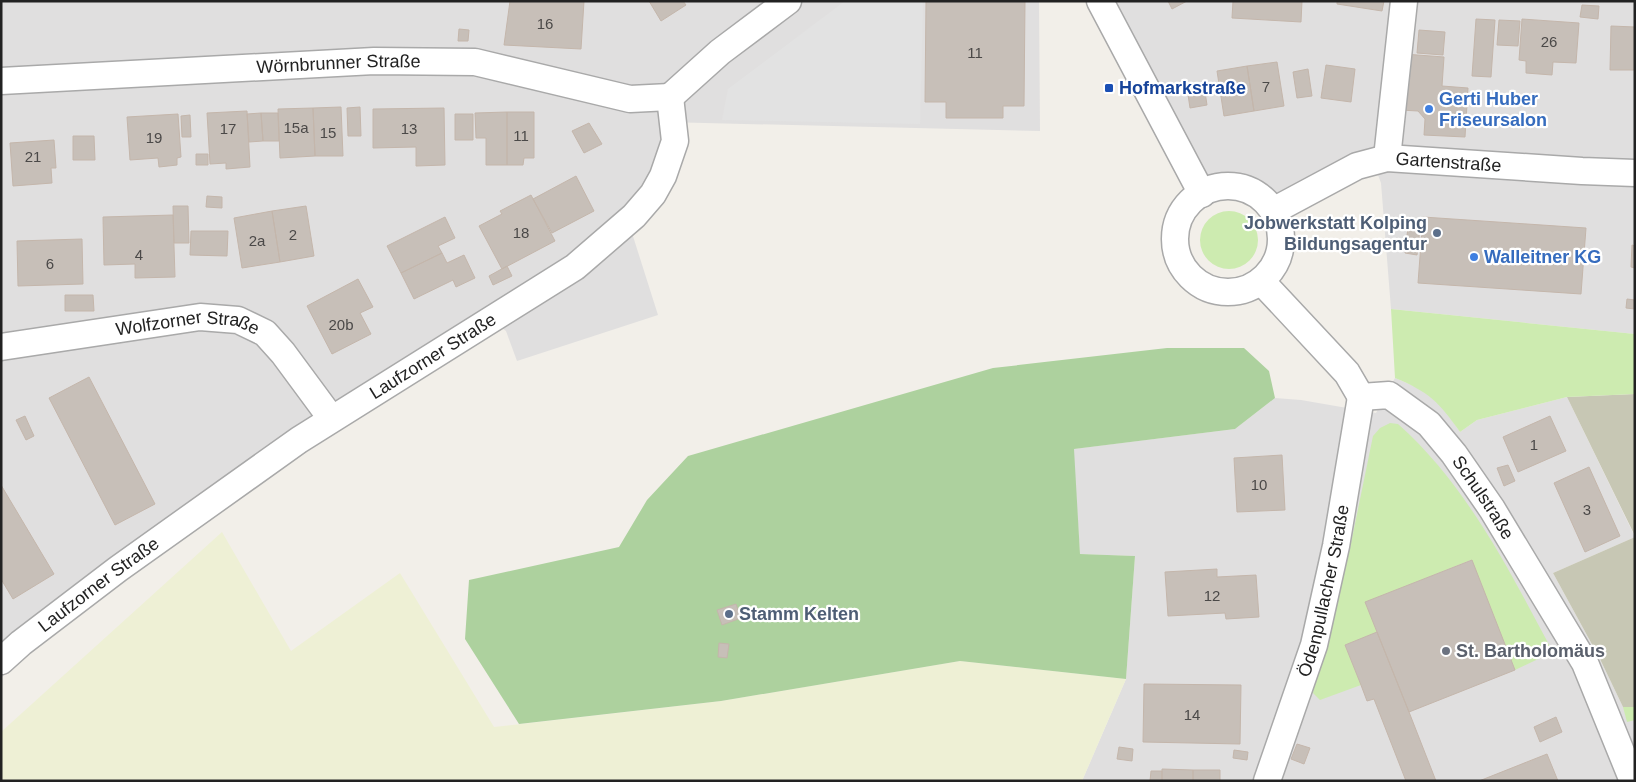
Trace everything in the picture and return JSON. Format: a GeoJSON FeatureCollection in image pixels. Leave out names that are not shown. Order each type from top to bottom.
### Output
{"type":"FeatureCollection","features":[{"type":"Feature","properties":{"kind":"street"},"geometry":{"type":"LineString","coordinates":[[670,97],[720,52],[788,1]]}},
{"type":"Feature","properties":{"kind":"street"},"geometry":{"type":"LineString","coordinates":[[1100,1],[1202,194]]}},
{"type":"Feature","properties":{"kind":"street"},"geometry":{"type":"LineString","coordinates":[[1387,158],[1404,1]]}},
{"type":"Feature","properties":{"kind":"street","name":"Wörnbrunner Straße"},"geometry":{"type":"LineString","coordinates":[[1,82],[374,61],[475,62],[630,99],[670,97]]}},
{"type":"Feature","properties":{"kind":"street","name":"Laufzorner Straße"},"geometry":{"type":"LineString","coordinates":[[1,661],[21,643],[118,569],[331,418],[575,267],[634,216],[653,194],[671,155],[674,141],[670,97]]}},
{"type":"Feature","properties":{"kind":"street","name":"Gartenstraße"},"geometry":{"type":"LineString","coordinates":[[1273,211],[1357,166],[1387,158],[1635,173]]}},
{"type":"Feature","properties":{"kind":"street"},"geometry":{"type":"LineString","coordinates":[[1227,187],[1241,188],[1253,193],[1273,211],[1279,225],[1281,241],[1278,256],[1271,270],[1261,281],[1247,289],[1232,292],[1216,291],[1202,285],[1189,275],[1180,262],[1176,248],[1176,232],[1180,216],[1189,204],[1202,194],[1227,187]]}},
{"type":"Feature","properties":{"kind":"street"},"geometry":{"type":"LineString","coordinates":[[1261,281],[1347,373],[1361,397]]}},
{"type":"Feature","properties":{"kind":"street","name":"Wolfzorner Straße"},"geometry":{"type":"LineString","coordinates":[[1,347],[200,317],[238,320],[265,333],[284,353],[331,418]]}},
{"type":"Feature","properties":{"kind":"street","name":"Schulstraße"},"geometry":{"type":"LineString","coordinates":[[1361,397],[1389,395],[1428,424],[1470,478],[1536,578],[1585,664],[1633,781]]}},
{"type":"Feature","properties":{"kind":"street","name":"Ödenpullacher Straße"},"geometry":{"type":"LineString","coordinates":[[1267,781],[1314,645],[1336,546],[1361,397]]}},
{"type":"Feature","properties":{"kind":"shaded area"},"geometry":{"type":"Polygon","coordinates":[[[1,1],[1039,1],[1040,131],[665,122],[653,170],[625,211],[658,315],[517,361],[506,331],[502,328],[299,454],[129,577],[27,655],[1,678],[1,1]]]}},
{"type":"Feature","properties":{"kind":"shaded area"},"geometry":{"type":"Polygon","coordinates":[[[845,1],[923,1],[920,124],[722,120],[728,89],[845,1]]]}},
{"type":"Feature","properties":{"kind":"shaded area"},"geometry":{"type":"Polygon","coordinates":[[[1103,1],[1635,1],[1635,334],[1391,309],[1381,183],[1368,148],[1276,200],[1239,181],[1203,188],[1103,1]]]}},
{"type":"Feature","properties":{"kind":"shaded area"},"geometry":{"type":"Polygon","coordinates":[[[1395,378],[1421,389],[1443,407],[1460,432],[1477,420],[1567,397],[1635,537],[1553,573],[1600,659],[1623,707],[1635,707],[1635,781],[1082,781],[1126,679],[1135,556],[1080,554],[1073,449],[1235,429],[1275,398],[1301,400],[1376,413],[1395,378]]]}},
{"type":"Feature","properties":{"kind":"shaded area"},"geometry":{"type":"Polygon","coordinates":[[[1635,394],[1635,536],[1567,397],[1635,394]]]}},
{"type":"Feature","properties":{"kind":"shaded area"},"geometry":{"type":"Polygon","coordinates":[[[222,532],[291,651],[400,573],[494,727],[721,701],[960,661],[1126,679],[1082,781],[1,781],[1,732],[222,532]]]}},
{"type":"Feature","properties":{"kind":"shaded area"},"geometry":{"type":"Polygon","coordinates":[[[1635,537],[1635,707],[1623,707],[1600,659],[1553,573],[1635,537]]]}},
{"type":"Feature","properties":{"kind":"green space"},"geometry":{"type":"Polygon","coordinates":[[[1229,211],[1240,213],[1253,224],[1258,240],[1256,251],[1245,264],[1229,269],[1218,267],[1205,256],[1200,240],[1202,229],[1213,216],[1229,211]]]}},
{"type":"Feature","properties":{"kind":"green space"},"geometry":{"type":"Polygon","coordinates":[[[1391,309],[1635,334],[1635,394],[1567,397],[1477,420],[1460,432],[1439,405],[1425,393],[1395,378],[1391,309]]]}},
{"type":"Feature","properties":{"kind":"green space"},"geometry":{"type":"Polygon","coordinates":[[[1167,348],[1244,348],[1269,371],[1275,398],[1235,429],[1074,449],[1080,554],[1135,556],[1126,679],[960,661],[721,701],[519,724],[465,639],[469,580],[619,547],[647,500],[688,456],[993,368],[1167,348]]]}},
{"type":"Feature","properties":{"kind":"green space"},"geometry":{"type":"Polygon","coordinates":[[[1390,423],[1398,424],[1423,448],[1466,502],[1503,561],[1553,652],[1515,670],[1471,560],[1366,602],[1377,632],[1345,645],[1361,685],[1320,700],[1313,693],[1314,687],[1350,548],[1373,436],[1380,428],[1390,423]]]}},
{"type":"Feature","properties":{"kind":"green space"},"geometry":{"type":"Polygon","coordinates":[[[1623,707],[1635,707],[1635,720],[1627,722],[1623,707]]]}},
{"type":"Feature","properties":{"kind":"building"},"geometry":{"type":"Polygon","coordinates":[[[510,1],[584,1],[581,49],[504,45],[510,1]]]}},
{"type":"Feature","properties":{"kind":"building"},"geometry":{"type":"Polygon","coordinates":[[[649,1],[683,1],[686,5],[661,21],[649,1]]]}},
{"type":"Feature","properties":{"kind":"building"},"geometry":{"type":"Polygon","coordinates":[[[926,1],[1025,1],[1024,106],[1003,106],[1003,118],[946,118],[946,102],[925,102],[926,1]]]}},
{"type":"Feature","properties":{"kind":"building"},"geometry":{"type":"Polygon","coordinates":[[[1168,1],[1187,1],[1172,9],[1168,1]]]}},
{"type":"Feature","properties":{"kind":"building"},"geometry":{"type":"Polygon","coordinates":[[[1233,1],[1302,1],[1301,22],[1232,18],[1233,1]]]}},
{"type":"Feature","properties":{"kind":"building"},"geometry":{"type":"Polygon","coordinates":[[[1337,1],[1384,1],[1382,11],[1337,4],[1337,1]]]}},
{"type":"Feature","properties":{"kind":"building"},"geometry":{"type":"Polygon","coordinates":[[[1582,5],[1599,6],[1598,19],[1580,17],[1582,5]]]}},
{"type":"Feature","properties":{"kind":"building"},"geometry":{"type":"Polygon","coordinates":[[[1476,19],[1495,20],[1491,77],[1472,76],[1476,19]]]}},
{"type":"Feature","properties":{"kind":"building"},"geometry":{"type":"Polygon","coordinates":[[[1522,19],[1579,23],[1576,63],[1553,62],[1552,75],[1526,73],[1526,61],[1519,60],[1522,19]]]}},
{"type":"Feature","properties":{"kind":"building"},"geometry":{"type":"Polygon","coordinates":[[[1499,20],[1520,21],[1518,46],[1497,45],[1499,20]]]}},
{"type":"Feature","properties":{"kind":"building"},"geometry":{"type":"Polygon","coordinates":[[[1611,26],[1635,27],[1635,70],[1610,70],[1611,26]]]}},
{"type":"Feature","properties":{"kind":"building"},"geometry":{"type":"Polygon","coordinates":[[[459,29],[469,30],[468,41],[458,41],[459,29]]]}},
{"type":"Feature","properties":{"kind":"building"},"geometry":{"type":"Polygon","coordinates":[[[1419,30],[1445,32],[1443,55],[1417,53],[1419,30]]]}},
{"type":"Feature","properties":{"kind":"building"},"geometry":{"type":"Polygon","coordinates":[[[1404,54],[1444,57],[1442,86],[1468,88],[1465,137],[1424,135],[1425,119],[1418,111],[1400,110],[1404,54]]]}},
{"type":"Feature","properties":{"kind":"building"},"geometry":{"type":"Polygon","coordinates":[[[1277,62],[1284,106],[1254,111],[1247,66],[1277,62]]]}},
{"type":"Feature","properties":{"kind":"building"},"geometry":{"type":"Polygon","coordinates":[[[1326,65],[1355,69],[1351,102],[1321,98],[1326,65]]]}},
{"type":"Feature","properties":{"kind":"building"},"geometry":{"type":"Polygon","coordinates":[[[1247,66],[1254,111],[1224,116],[1217,71],[1247,66]]]}},
{"type":"Feature","properties":{"kind":"building"},"geometry":{"type":"Polygon","coordinates":[[[1308,69],[1312,96],[1297,98],[1293,72],[1308,69]]]}},
{"type":"Feature","properties":{"kind":"building"},"geometry":{"type":"Polygon","coordinates":[[[1204,85],[1207,105],[1190,108],[1187,88],[1204,85]]]}},
{"type":"Feature","properties":{"kind":"building"},"geometry":{"type":"Polygon","coordinates":[[[341,107],[343,156],[315,156],[313,108],[341,107]]]}},
{"type":"Feature","properties":{"kind":"building"},"geometry":{"type":"Polygon","coordinates":[[[360,107],[361,136],[348,136],[347,108],[360,107]]]}},
{"type":"Feature","properties":{"kind":"building"},"geometry":{"type":"Polygon","coordinates":[[[313,108],[315,156],[280,158],[278,109],[313,108]]]}},
{"type":"Feature","properties":{"kind":"building"},"geometry":{"type":"Polygon","coordinates":[[[444,108],[445,165],[416,166],[416,147],[373,148],[373,109],[444,108]]]}},
{"type":"Feature","properties":{"kind":"building"},"geometry":{"type":"Polygon","coordinates":[[[247,111],[250,167],[226,169],[226,163],[210,164],[207,113],[247,111]]]}},
{"type":"Feature","properties":{"kind":"building"},"geometry":{"type":"Polygon","coordinates":[[[507,112],[534,112],[534,158],[524,158],[523,165],[507,165],[507,112]]]}},
{"type":"Feature","properties":{"kind":"building"},"geometry":{"type":"Polygon","coordinates":[[[507,112],[507,165],[486,165],[486,138],[476,138],[475,113],[507,112]]]}},
{"type":"Feature","properties":{"kind":"building"},"geometry":{"type":"Polygon","coordinates":[[[261,113],[263,141],[249,142],[247,114],[261,113]]]}},
{"type":"Feature","properties":{"kind":"building"},"geometry":{"type":"Polygon","coordinates":[[[261,113],[278,113],[279,141],[263,141],[261,113]]]}},
{"type":"Feature","properties":{"kind":"building"},"geometry":{"type":"Polygon","coordinates":[[[178,114],[181,157],[177,158],[177,165],[159,167],[158,158],[130,160],[127,117],[178,114]]]}},
{"type":"Feature","properties":{"kind":"building"},"geometry":{"type":"Polygon","coordinates":[[[455,114],[473,114],[473,140],[455,140],[455,114]]]}},
{"type":"Feature","properties":{"kind":"building"},"geometry":{"type":"Polygon","coordinates":[[[190,115],[191,137],[182,137],[181,116],[190,115]]]}},
{"type":"Feature","properties":{"kind":"building"},"geometry":{"type":"Polygon","coordinates":[[[589,123],[602,144],[584,153],[572,131],[589,123]]]}},
{"type":"Feature","properties":{"kind":"building"},"geometry":{"type":"Polygon","coordinates":[[[73,136],[94,136],[95,160],[73,160],[73,136]]]}},
{"type":"Feature","properties":{"kind":"building"},"geometry":{"type":"Polygon","coordinates":[[[54,140],[56,168],[51,168],[52,183],[13,186],[10,143],[54,140]]]}},
{"type":"Feature","properties":{"kind":"building"},"geometry":{"type":"Polygon","coordinates":[[[196,154],[208,154],[208,165],[196,165],[196,154]]]}},
{"type":"Feature","properties":{"kind":"building"},"geometry":{"type":"Polygon","coordinates":[[[576,176],[594,211],[552,233],[533,199],[576,176]]]}},
{"type":"Feature","properties":{"kind":"building"},"geometry":{"type":"Polygon","coordinates":[[[531,195],[555,241],[502,269],[479,226],[502,214],[500,211],[531,195]]]}},
{"type":"Feature","properties":{"kind":"building"},"geometry":{"type":"Polygon","coordinates":[[[207,196],[222,197],[222,208],[206,207],[207,196]]]}},
{"type":"Feature","properties":{"kind":"building"},"geometry":{"type":"Polygon","coordinates":[[[173,206],[188,206],[189,243],[174,243],[173,206]]]}},
{"type":"Feature","properties":{"kind":"building"},"geometry":{"type":"Polygon","coordinates":[[[306,206],[314,256],[280,262],[272,211],[306,206]]]}},
{"type":"Feature","properties":{"kind":"building"},"geometry":{"type":"Polygon","coordinates":[[[272,211],[280,262],[242,268],[234,218],[272,211]]]}},
{"type":"Feature","properties":{"kind":"building"},"geometry":{"type":"Polygon","coordinates":[[[173,215],[175,277],[135,278],[135,264],[104,265],[103,217],[173,215]]]}},
{"type":"Feature","properties":{"kind":"building"},"geometry":{"type":"Polygon","coordinates":[[[445,217],[455,238],[438,246],[442,253],[401,273],[387,246],[445,217]]]}},
{"type":"Feature","properties":{"kind":"building"},"geometry":{"type":"Polygon","coordinates":[[[1423,217],[1586,228],[1581,294],[1418,283],[1423,217]]]}},
{"type":"Feature","properties":{"kind":"building"},"geometry":{"type":"Polygon","coordinates":[[[1408,227],[1420,228],[1417,255],[1405,253],[1408,227]]]}},
{"type":"Feature","properties":{"kind":"building"},"geometry":{"type":"Polygon","coordinates":[[[191,231],[228,231],[227,256],[190,255],[191,231]]]}},
{"type":"Feature","properties":{"kind":"building"},"geometry":{"type":"Polygon","coordinates":[[[82,239],[83,284],[18,286],[17,241],[82,239]]]}},
{"type":"Feature","properties":{"kind":"building"},"geometry":{"type":"Polygon","coordinates":[[[1632,245],[1635,246],[1635,268],[1631,267],[1632,245]]]}},
{"type":"Feature","properties":{"kind":"building"},"geometry":{"type":"Polygon","coordinates":[[[442,253],[447,263],[464,255],[475,278],[456,287],[453,280],[414,299],[401,273],[442,253]]]}},
{"type":"Feature","properties":{"kind":"building"},"geometry":{"type":"Polygon","coordinates":[[[507,266],[512,276],[493,285],[489,276],[507,266]]]}},
{"type":"Feature","properties":{"kind":"building"},"geometry":{"type":"Polygon","coordinates":[[[358,279],[373,307],[360,313],[371,334],[332,354],[307,306],[358,279]]]}},
{"type":"Feature","properties":{"kind":"building"},"geometry":{"type":"Polygon","coordinates":[[[65,295],[93,295],[94,311],[65,311],[65,295]]]}},
{"type":"Feature","properties":{"kind":"building"},"geometry":{"type":"Polygon","coordinates":[[[1627,299],[1635,300],[1635,309],[1626,308],[1627,299]]]}},
{"type":"Feature","properties":{"kind":"building"},"geometry":{"type":"Polygon","coordinates":[[[89,377],[155,504],[115,525],[49,398],[89,377]]]}},
{"type":"Feature","properties":{"kind":"building"},"geometry":{"type":"Polygon","coordinates":[[[25,416],[34,436],[26,440],[16,420],[25,416]]]}},
{"type":"Feature","properties":{"kind":"building"},"geometry":{"type":"Polygon","coordinates":[[[1550,416],[1566,451],[1518,472],[1503,437],[1550,416]]]}},
{"type":"Feature","properties":{"kind":"building"},"geometry":{"type":"Polygon","coordinates":[[[1282,455],[1285,510],[1237,512],[1234,458],[1282,455]]]}},
{"type":"Feature","properties":{"kind":"building"},"geometry":{"type":"Polygon","coordinates":[[[1508,465],[1515,481],[1504,486],[1497,468],[1508,465]]]}},
{"type":"Feature","properties":{"kind":"building"},"geometry":{"type":"Polygon","coordinates":[[[1589,467],[1620,536],[1585,552],[1554,483],[1589,467]]]}},
{"type":"Feature","properties":{"kind":"building"},"geometry":{"type":"Polygon","coordinates":[[[1,485],[54,574],[13,599],[1,579],[1,485]]]}},
{"type":"Feature","properties":{"kind":"building","name":"St. Bartholomäus"},"geometry":{"type":"Polygon","coordinates":[[[1472,560],[1515,670],[1409,712],[1365,602],[1472,560]]]}},
{"type":"Feature","properties":{"kind":"building"},"geometry":{"type":"Polygon","coordinates":[[[1217,569],[1217,577],[1256,575],[1259,617],[1226,619],[1225,613],[1168,616],[1165,572],[1217,569]]]}},
{"type":"Feature","properties":{"kind":"building","name":"Stamm Kelten"},"geometry":{"type":"Polygon","coordinates":[[[736,604],[741,618],[722,625],[717,610],[736,604]]]}},
{"type":"Feature","properties":{"kind":"building"},"geometry":{"type":"Polygon","coordinates":[[[1377,632],[1436,781],[1406,781],[1374,699],[1367,701],[1345,645],[1377,632]]]}},
{"type":"Feature","properties":{"kind":"building","name":"Stamm Kelten"},"geometry":{"type":"Polygon","coordinates":[[[719,643],[729,644],[727,658],[718,657],[719,643]]]}},
{"type":"Feature","properties":{"kind":"building"},"geometry":{"type":"Polygon","coordinates":[[[1144,684],[1241,685],[1240,744],[1143,742],[1144,684]]]}},
{"type":"Feature","properties":{"kind":"building"},"geometry":{"type":"Polygon","coordinates":[[[1556,717],[1562,732],[1540,742],[1534,727],[1556,717]]]}},
{"type":"Feature","properties":{"kind":"building"},"geometry":{"type":"Polygon","coordinates":[[[1297,744],[1310,748],[1304,764],[1291,759],[1297,744]]]}},
{"type":"Feature","properties":{"kind":"building"},"geometry":{"type":"Polygon","coordinates":[[[1119,747],[1133,749],[1132,761],[1117,759],[1119,747]]]}},
{"type":"Feature","properties":{"kind":"building"},"geometry":{"type":"Polygon","coordinates":[[[1234,750],[1248,752],[1247,760],[1233,758],[1234,750]]]}},
{"type":"Feature","properties":{"kind":"building"},"geometry":{"type":"Polygon","coordinates":[[[1547,754],[1558,781],[1479,781],[1547,754]]]}},
{"type":"Feature","properties":{"kind":"building"},"geometry":{"type":"Polygon","coordinates":[[[1162,769],[1193,770],[1193,781],[1162,781],[1162,769]]]}},
{"type":"Feature","properties":{"kind":"building"},"geometry":{"type":"Polygon","coordinates":[[[1193,770],[1220,770],[1220,781],[1193,781],[1193,770]]]}},
{"type":"Feature","properties":{"kind":"building"},"geometry":{"type":"Polygon","coordinates":[[[1151,771],[1162,771],[1162,781],[1150,781],[1151,771]]]}},
{"type":"Feature","properties":{"kind":"place","name":"Hofmarkstraße"},"geometry":{"type":"Point","coordinates":[1109,88]}},
{"type":"Feature","properties":{"kind":"place","name":"Gerti Huber Friseursalon"},"geometry":{"type":"Point","coordinates":[1429,109]}},
{"type":"Feature","properties":{"kind":"place","name":"Jobwerkstatt Kolping Bildungsagentur"},"geometry":{"type":"Point","coordinates":[1437,233]}},
{"type":"Feature","properties":{"kind":"place","name":"Walleitner KG"},"geometry":{"type":"Point","coordinates":[1474,257]}},
{"type":"Feature","properties":{"kind":"place","name":"Stamm Kelten"},"geometry":{"type":"Point","coordinates":[729,614]}},
{"type":"Feature","properties":{"kind":"place","name":"St. Bartholomäus"},"geometry":{"type":"Point","coordinates":[1446,651]}}]}
